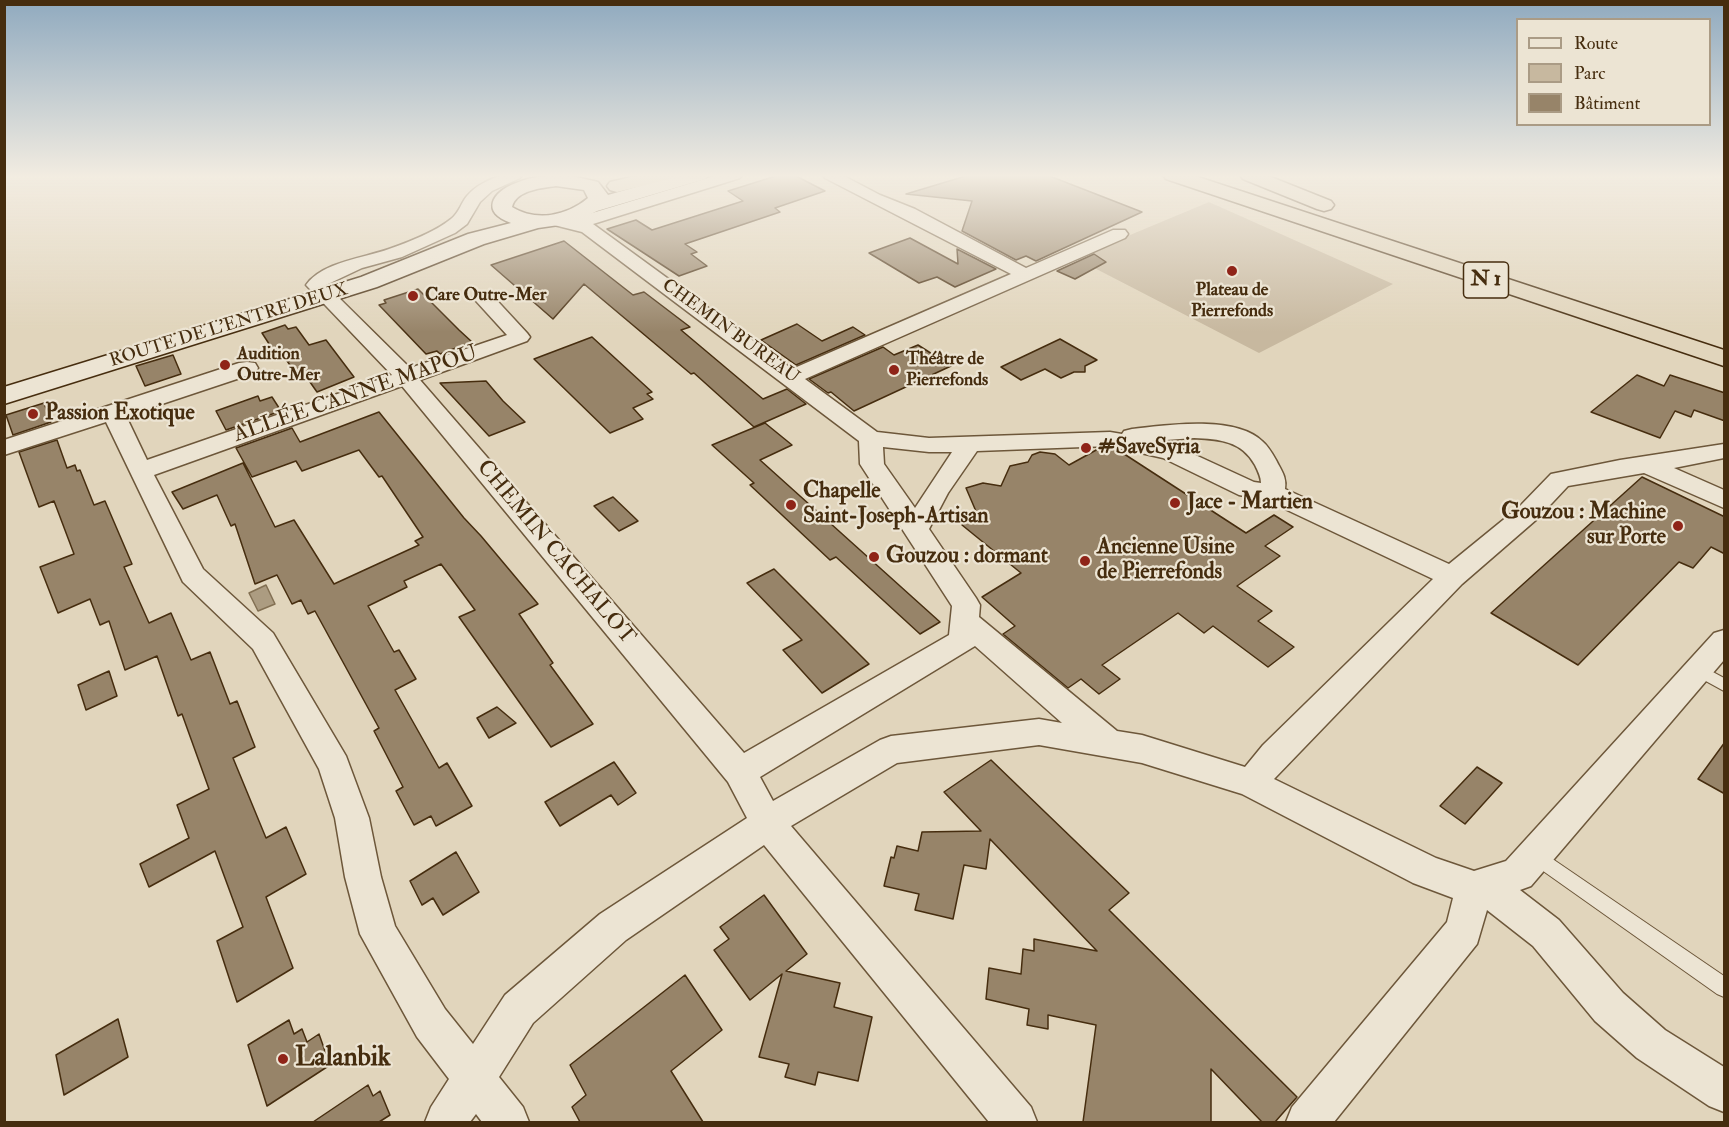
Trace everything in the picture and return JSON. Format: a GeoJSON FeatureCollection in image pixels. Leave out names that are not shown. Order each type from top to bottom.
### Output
{"type":"FeatureCollection","features":[{"type":"Feature","properties":{"kind":"highway","name":"N 1"},"geometry":{"type":"LineString","coordinates":[[1332,228],[1725,358]]}},
{"type":"Feature","properties":{"kind":"highway","name":"N 1"},"geometry":{"type":"LineString","coordinates":[[1390,228],[1610,297]]}},
{"type":"Feature","properties":{"kind":"main road","name":"ROUTE DE L'ENTRE DEUX"},"geometry":{"type":"LineString","coordinates":[[451,249],[482,228]]}},
{"type":"Feature","properties":{"kind":"main road","name":"ROUTE DE L'ENTRE DEUX"},"geometry":{"type":"LineString","coordinates":[[4,396],[325,297],[383,277],[451,249],[523,228]]}},
{"type":"Feature","properties":{"kind":"street"},"geometry":{"type":"LineString","coordinates":[[325,297],[316,285],[319,281],[355,264],[396,253],[451,228]]}},
{"type":"Feature","properties":{"kind":"street","name":"CHEMIN BUREAU"},"geometry":{"type":"LineString","coordinates":[[609,228],[791,377],[871,438]]}},
{"type":"Feature","properties":{"kind":"street"},"geometry":{"type":"LineString","coordinates":[[937,228],[1024,274]]}},
{"type":"Feature","properties":{"kind":"street"},"geometry":{"type":"LineString","coordinates":[[791,377],[1119,234]]}},
{"type":"Feature","properties":{"kind":"street","name":"CHEMIN CACHALOT"},"geometry":{"type":"LineString","coordinates":[[325,297],[406,377],[741,772],[767,823],[1016,1122]]}},
{"type":"Feature","properties":{"kind":"street","name":"ALLÉE CANNE MAPOU"},"geometry":{"type":"LineString","coordinates":[[140,471],[520,337],[483,297]]}},
{"type":"Feature","properties":{"kind":"street"},"geometry":{"type":"LineString","coordinates":[[4,448],[247,368]]}},
{"type":"Feature","properties":{"kind":"street"},"geometry":{"type":"LineString","coordinates":[[113,413],[193,575],[263,641],[334,766],[352,818],[363,878],[379,934],[431,1023],[508,1122]]}},
{"type":"Feature","properties":{"kind":"street"},"geometry":{"type":"LineString","coordinates":[[741,772],[963,641],[966,605],[872,464],[871,438],[929,445],[1110,439],[1166,432],[1218,431],[1252,445],[1274,480],[1272,494]]}},
{"type":"Feature","properties":{"kind":"street"},"geometry":{"type":"LineString","coordinates":[[1110,439],[1170,452],[1248,489],[1272,494],[1452,577]]}},
{"type":"Feature","properties":{"kind":"street"},"geometry":{"type":"LineString","coordinates":[[916,529],[937,491],[970,444]]}},
{"type":"Feature","properties":{"kind":"street"},"geometry":{"type":"LineString","coordinates":[[1251,783],[1274,755],[1452,577],[1528,513],[1560,480],[1725,451]]}},
{"type":"Feature","properties":{"kind":"street"},"geometry":{"type":"LineString","coordinates":[[1647,465],[1725,500]]}},
{"type":"Feature","properties":{"kind":"street"},"geometry":{"type":"LineString","coordinates":[[965,621],[1109,744]]}},
{"type":"Feature","properties":{"kind":"street"},"geometry":{"type":"LineString","coordinates":[[1473,889],[1518,874],[1711,678],[1725,641]]}},
{"type":"Feature","properties":{"kind":"street"},"geometry":{"type":"LineString","coordinates":[[446,1122],[475,1081],[519,1009],[613,927],[767,823],[891,750],[1039,732],[1142,749],[1251,783],[1426,871],[1503,899],[1546,933],[1609,1007],[1651,1044],[1725,1091]]}},
{"type":"Feature","properties":{"kind":"street"},"geometry":{"type":"LineString","coordinates":[[1307,1122],[1464,932],[1473,889]]}},
{"type":"Feature","properties":{"kind":"lane"},"geometry":{"type":"LineString","coordinates":[[1535,855],[1725,987]]}},
{"type":"Feature","properties":{"kind":"green space","name":"Plateau de Pierrefonds"},"geometry":{"type":"Polygon","coordinates":[[[1148,228],[1266,228],[1393,284],[1259,353],[1075,258],[1148,228]]]}},
{"type":"Feature","properties":{"kind":"shaded area"},"geometry":{"type":"Polygon","coordinates":[[[266,585],[275,604],[258,611],[249,593],[266,585]]]}},
{"type":"Feature","properties":{"kind":"building"},"geometry":{"type":"Polygon","coordinates":[[[648,228],[652,230],[660,228],[734,228],[685,244],[697,252],[691,254],[707,266],[679,276],[607,229],[648,228]]]}},
{"type":"Feature","properties":{"kind":"building"},"geometry":{"type":"Polygon","coordinates":[[[963,228],[1108,228],[1036,261],[1026,256],[1016,260],[962,231],[963,228]]]}},
{"type":"Feature","properties":{"kind":"building"},"geometry":{"type":"Polygon","coordinates":[[[910,238],[958,264],[957,249],[996,269],[955,287],[937,277],[919,283],[869,253],[910,238]]]}},
{"type":"Feature","properties":{"kind":"building"},"geometry":{"type":"Polygon","coordinates":[[[564,241],[633,295],[644,292],[690,327],[681,330],[763,399],[787,389],[806,404],[754,427],[694,373],[691,374],[584,284],[553,319],[491,265],[564,241]]]}},
{"type":"Feature","properties":{"kind":"building"},"geometry":{"type":"Polygon","coordinates":[[[1094,254],[1106,262],[1075,279],[1057,271],[1094,254]]]}},
{"type":"Feature","properties":{"kind":"building"},"geometry":{"type":"Polygon","coordinates":[[[418,289],[472,342],[440,354],[437,351],[426,354],[379,305],[386,303],[384,300],[418,289]]]}},
{"type":"Feature","properties":{"kind":"building"},"geometry":{"type":"Polygon","coordinates":[[[797,324],[822,341],[853,327],[865,335],[796,365],[761,340],[797,324]]]}},
{"type":"Feature","properties":{"kind":"building"},"geometry":{"type":"Polygon","coordinates":[[[285,325],[288,329],[296,327],[309,345],[326,340],[354,377],[317,392],[305,375],[299,378],[278,348],[273,350],[262,333],[285,325]]]}},
{"type":"Feature","properties":{"kind":"building"},"geometry":{"type":"Polygon","coordinates":[[[592,337],[652,392],[647,394],[653,399],[633,408],[643,419],[610,433],[534,359],[592,337]]]}},
{"type":"Feature","properties":{"kind":"building"},"geometry":{"type":"Polygon","coordinates":[[[1060,339],[1097,360],[1085,366],[1085,372],[1074,372],[1061,378],[1045,369],[1021,380],[1001,367],[1060,339]]]}},
{"type":"Feature","properties":{"kind":"building"},"geometry":{"type":"Polygon","coordinates":[[[918,345],[951,366],[854,411],[831,392],[828,393],[809,379],[883,347],[894,355],[918,345]]]}},
{"type":"Feature","properties":{"kind":"building"},"geometry":{"type":"Polygon","coordinates":[[[173,355],[181,374],[145,386],[136,366],[173,355]]]}},
{"type":"Feature","properties":{"kind":"building"},"geometry":{"type":"Polygon","coordinates":[[[1637,375],[1664,386],[1670,375],[1725,393],[1725,421],[1694,410],[1691,417],[1675,411],[1660,438],[1591,412],[1637,375]]]}},
{"type":"Feature","properties":{"kind":"building"},"geometry":{"type":"Polygon","coordinates":[[[486,381],[525,422],[489,436],[440,383],[486,381]]]}},
{"type":"Feature","properties":{"kind":"building"},"geometry":{"type":"Polygon","coordinates":[[[258,396],[260,401],[272,397],[281,411],[226,430],[216,411],[258,396]]]}},
{"type":"Feature","properties":{"kind":"building"},"geometry":{"type":"Polygon","coordinates":[[[44,403],[51,422],[13,435],[6,415],[44,403]]]}},
{"type":"Feature","properties":{"kind":"building"},"geometry":{"type":"Polygon","coordinates":[[[379,412],[464,518],[538,604],[519,614],[553,663],[550,665],[593,724],[551,747],[459,617],[475,610],[441,564],[404,581],[407,587],[368,606],[394,652],[399,650],[416,679],[395,690],[439,768],[447,763],[472,806],[436,826],[431,816],[414,825],[396,791],[403,787],[374,731],[379,728],[315,611],[308,614],[301,600],[292,604],[277,575],[255,584],[235,524],[231,526],[217,495],[183,509],[172,492],[243,463],[275,527],[294,520],[334,584],[419,545],[415,541],[423,537],[382,476],[379,477],[359,450],[302,471],[296,461],[252,477],[236,448],[292,428],[300,442],[379,412]]]}},
{"type":"Feature","properties":{"kind":"building"},"geometry":{"type":"Polygon","coordinates":[[[765,423],[792,445],[760,460],[940,622],[920,634],[836,557],[830,560],[750,485],[754,483],[712,445],[765,423]]]}},
{"type":"Feature","properties":{"kind":"building"},"geometry":{"type":"Polygon","coordinates":[[[57,440],[67,468],[75,465],[77,471],[80,470],[94,505],[105,501],[132,564],[124,567],[149,623],[171,613],[191,660],[210,652],[230,704],[237,701],[255,747],[233,758],[266,838],[286,827],[306,874],[266,897],[293,968],[237,1002],[217,941],[243,927],[215,851],[149,887],[140,864],[189,838],[177,805],[209,789],[182,714],[178,716],[157,656],[125,670],[109,621],[100,625],[90,599],[58,613],[40,567],[74,554],[54,501],[39,507],[19,452],[57,440]]]}},
{"type":"Feature","properties":{"kind":"building"},"geometry":{"type":"Polygon","coordinates":[[[1098,449],[1118,450],[1246,533],[1274,515],[1293,527],[1265,546],[1280,556],[1237,586],[1272,611],[1258,621],[1294,647],[1268,667],[1213,626],[1204,633],[1178,613],[1102,665],[1120,679],[1099,694],[1081,679],[1068,688],[1003,634],[1015,626],[982,597],[1021,573],[962,525],[978,516],[966,488],[983,483],[1001,486],[1010,466],[1028,462],[1032,455],[1040,452],[1055,454],[1069,465],[1098,449]]]}},
{"type":"Feature","properties":{"kind":"building"},"geometry":{"type":"Polygon","coordinates":[[[1642,477],[1725,517],[1725,554],[1711,547],[1693,568],[1679,562],[1578,665],[1491,613],[1642,477]]]}},
{"type":"Feature","properties":{"kind":"building"},"geometry":{"type":"Polygon","coordinates":[[[613,497],[638,521],[619,531],[594,506],[613,497]]]}},
{"type":"Feature","properties":{"kind":"building"},"geometry":{"type":"Polygon","coordinates":[[[774,569],[869,664],[822,693],[783,650],[802,640],[747,583],[774,569]]]}},
{"type":"Feature","properties":{"kind":"building"},"geometry":{"type":"Polygon","coordinates":[[[109,671],[117,696],[86,710],[78,685],[109,671]]]}},
{"type":"Feature","properties":{"kind":"building"},"geometry":{"type":"Polygon","coordinates":[[[497,707],[516,723],[489,738],[477,718],[497,707]]]}},
{"type":"Feature","properties":{"kind":"building"},"geometry":{"type":"Polygon","coordinates":[[[1725,742],[1725,794],[1698,779],[1725,742]]]}},
{"type":"Feature","properties":{"kind":"building"},"geometry":{"type":"Polygon","coordinates":[[[991,760],[1129,893],[1109,910],[1297,1097],[1275,1122],[1262,1122],[1211,1069],[1211,1122],[1083,1122],[1096,1025],[1048,1015],[1048,1029],[1027,1025],[1029,1009],[986,999],[989,968],[1021,974],[1023,949],[1034,951],[1034,939],[1097,951],[990,839],[986,869],[964,865],[953,919],[915,910],[919,894],[884,886],[891,857],[894,858],[897,846],[918,851],[922,832],[981,831],[944,792],[991,760]]]}},
{"type":"Feature","properties":{"kind":"building"},"geometry":{"type":"Polygon","coordinates":[[[614,762],[636,793],[618,805],[611,795],[560,826],[545,802],[614,762]]]}},
{"type":"Feature","properties":{"kind":"building"},"geometry":{"type":"Polygon","coordinates":[[[1477,767],[1502,783],[1465,824],[1440,806],[1477,767]]]}},
{"type":"Feature","properties":{"kind":"building"},"geometry":{"type":"Polygon","coordinates":[[[456,852],[479,892],[443,915],[433,898],[422,905],[410,881],[456,852]]]}},
{"type":"Feature","properties":{"kind":"building"},"geometry":{"type":"Polygon","coordinates":[[[764,895],[807,954],[786,971],[840,983],[834,1007],[872,1017],[858,1081],[818,1072],[815,1085],[785,1077],[789,1064],[759,1057],[782,974],[750,1000],[714,950],[729,939],[720,927],[764,895]]]}},
{"type":"Feature","properties":{"kind":"building"},"geometry":{"type":"Polygon","coordinates":[[[685,975],[722,1030],[671,1071],[703,1122],[580,1122],[572,1107],[586,1095],[570,1065],[685,975]]]}},
{"type":"Feature","properties":{"kind":"building"},"geometry":{"type":"Polygon","coordinates":[[[118,1019],[128,1057],[64,1095],[56,1055],[118,1019]]]}},
{"type":"Feature","properties":{"kind":"building","name":"Lalanbik"},"geometry":{"type":"Polygon","coordinates":[[[289,1020],[294,1034],[302,1029],[307,1042],[319,1034],[330,1065],[267,1106],[248,1045],[289,1020]]]}},
{"type":"Feature","properties":{"kind":"building"},"geometry":{"type":"Polygon","coordinates":[[[368,1085],[373,1096],[380,1091],[390,1115],[379,1122],[313,1122],[368,1085]]]}},
{"type":"Feature","properties":{"kind":"place","name":"Plateau de Pierrefonds"},"geometry":{"type":"Point","coordinates":[1232,271]}},
{"type":"Feature","properties":{"kind":"place","name":"Care Outre-Mer"},"geometry":{"type":"Point","coordinates":[413,296]}},
{"type":"Feature","properties":{"kind":"place","name":"Audition Outre-Mer"},"geometry":{"type":"Point","coordinates":[225,365]}},
{"type":"Feature","properties":{"kind":"place","name":"Théâtre de Pierrefonds"},"geometry":{"type":"Point","coordinates":[894,370]}},
{"type":"Feature","properties":{"kind":"place","name":"Passion Exotique"},"geometry":{"type":"Point","coordinates":[33,414]}},
{"type":"Feature","properties":{"kind":"place","name":"#SaveSyria"},"geometry":{"type":"Point","coordinates":[1086,448]}},
{"type":"Feature","properties":{"kind":"place","name":"Jace - Martien"},"geometry":{"type":"Point","coordinates":[1175,503]}},
{"type":"Feature","properties":{"kind":"place","name":"Chapelle Saint-Joseph-Artisan"},"geometry":{"type":"Point","coordinates":[791,505]}},
{"type":"Feature","properties":{"kind":"place","name":"Gouzou : Machine sur Porte"},"geometry":{"type":"Point","coordinates":[1678,526]}},
{"type":"Feature","properties":{"kind":"place","name":"Gouzou : dormant"},"geometry":{"type":"Point","coordinates":[874,557]}},
{"type":"Feature","properties":{"kind":"place","name":"Ancienne Usine de Pierrefonds"},"geometry":{"type":"Point","coordinates":[1085,561]}},
{"type":"Feature","properties":{"kind":"place","name":"Lalanbik"},"geometry":{"type":"Point","coordinates":[283,1059]}}]}
